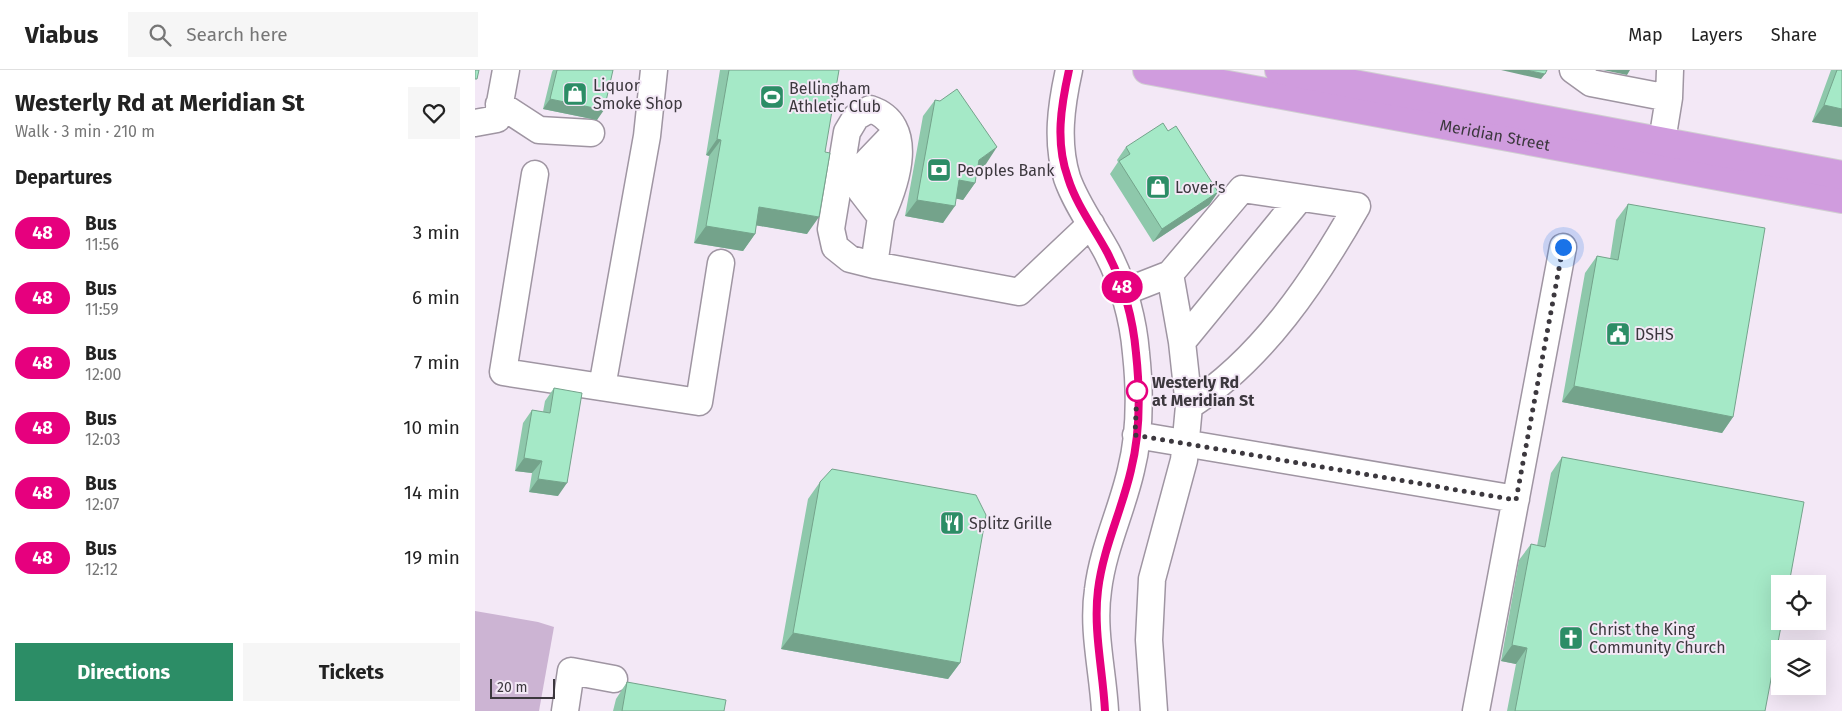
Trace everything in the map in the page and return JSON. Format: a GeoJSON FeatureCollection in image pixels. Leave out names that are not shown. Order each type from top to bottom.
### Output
{"type":"FeatureCollection","features":[{"type":"Feature","properties":{"kind":"highway","name":"Meridian Street"},"geometry":{"type":"LineString","coordinates":[[1147,70],[1842,199]]}},
{"type":"Feature","properties":{"kind":"highway","name":"Meridian Street"},"geometry":{"type":"LineString","coordinates":[[1279,70],[1347,76],[1661,141],[1842,174]]}},
{"type":"Feature","properties":{"kind":"highway"},"geometry":{"type":"LineString","coordinates":[[1244,88],[1291,84],[1320,89],[1347,76]]}},
{"type":"Feature","properties":{"kind":"street"},"geometry":{"type":"LineString","coordinates":[[475,123],[497,119],[506,70]]}},
{"type":"Feature","properties":{"kind":"street"},"geometry":{"type":"LineString","coordinates":[[602,387],[647,136],[653,70]]}},
{"type":"Feature","properties":{"kind":"street"},"geometry":{"type":"LineString","coordinates":[[1069,70],[1062,102],[1059,136],[1063,158],[1074,193],[1108,254],[1124,292],[1132,323],[1136,354],[1135,435],[1131,470],[1111,533],[1097,592],[1097,628],[1105,711]]}},
{"type":"Feature","properties":{"kind":"street"},"geometry":{"type":"LineString","coordinates":[[1573,70],[1591,84],[1669,98]]}},
{"type":"Feature","properties":{"kind":"street"},"geometry":{"type":"LineString","coordinates":[[1661,141],[1669,98],[1670,70]]}},
{"type":"Feature","properties":{"kind":"street"},"geometry":{"type":"LineString","coordinates":[[499,104],[539,130],[591,133]]}},
{"type":"Feature","properties":{"kind":"street"},"geometry":{"type":"LineString","coordinates":[[874,265],[881,217],[902,197],[911,144],[895,133],[891,120],[883,113],[870,109],[856,117],[847,132],[831,229],[835,247],[850,259],[874,265],[1019,292],[1091,224]]}},
{"type":"Feature","properties":{"kind":"street"},"geometry":{"type":"LineString","coordinates":[[881,217],[861,191],[866,163],[895,133]]}},
{"type":"Feature","properties":{"kind":"street"},"geometry":{"type":"LineString","coordinates":[[535,174],[503,372],[699,402],[721,263]]}},
{"type":"Feature","properties":{"kind":"street"},"geometry":{"type":"LineString","coordinates":[[1124,292],[1170,274],[1242,189],[1357,206],[1329,254],[1259,348],[1211,392],[1189,406]]}},
{"type":"Feature","properties":{"kind":"street"},"geometry":{"type":"LineString","coordinates":[[1183,342],[1300,198]]}},
{"type":"Feature","properties":{"kind":"street"},"geometry":{"type":"LineString","coordinates":[[1476,711],[1563,247]]}},
{"type":"Feature","properties":{"kind":"street"},"geometry":{"type":"LineString","coordinates":[[1154,711],[1149,640],[1152,579],[1184,460],[1189,406],[1183,342],[1170,274]]}},
{"type":"Feature","properties":{"kind":"street"},"geometry":{"type":"LineString","coordinates":[[1135,435],[1187,442],[1516,500]]}},
{"type":"Feature","properties":{"kind":"street"},"geometry":{"type":"LineString","coordinates":[[565,711],[571,671],[614,679]]}},
{"type":"Feature","properties":{"kind":"shaded area"},"geometry":{"type":"Polygon","coordinates":[[[475,611],[538,622],[554,627],[539,711],[475,711],[475,611]]]}},
{"type":"Feature","properties":{"kind":"building"},"geometry":{"type":"Polygon","coordinates":[[[475,70],[479,70],[477,79],[475,79],[475,70]]]}},
{"type":"Feature","properties":{"kind":"building","name":"Liquor Smoke Shop"},"geometry":{"type":"Polygon","coordinates":[[[557,70],[613,70],[604,110],[550,99],[557,70]]]}},
{"type":"Feature","properties":{"kind":"building"},"geometry":{"type":"Polygon","coordinates":[[[729,70],[839,70],[825,152],[830,153],[819,217],[759,207],[755,234],[706,226],[721,140],[717,139],[729,70]]]}},
{"type":"Feature","properties":{"kind":"building"},"geometry":{"type":"Polygon","coordinates":[[[1526,70],[1547,70],[1545,74],[1526,70]]]}},
{"type":"Feature","properties":{"kind":"building"},"geometry":{"type":"Polygon","coordinates":[[[1837,70],[1842,70],[1842,109],[1824,105],[1837,70]]]}},
{"type":"Feature","properties":{"kind":"building"},"geometry":{"type":"Polygon","coordinates":[[[957,89],[997,147],[979,160],[975,183],[959,180],[955,206],[917,200],[935,100],[940,101],[957,89]]]}},
{"type":"Feature","properties":{"kind":"building"},"geometry":{"type":"Polygon","coordinates":[[[1163,123],[1168,131],[1176,126],[1218,192],[1162,229],[1119,161],[1130,154],[1126,147],[1163,123]]]}},
{"type":"Feature","properties":{"kind":"building"},"geometry":{"type":"Polygon","coordinates":[[[1628,204],[1765,228],[1733,417],[1574,386],[1597,256],[1618,260],[1628,204]]]}},
{"type":"Feature","properties":{"kind":"building"},"geometry":{"type":"Polygon","coordinates":[[[554,388],[582,393],[567,483],[538,479],[542,461],[524,458],[532,410],[550,413],[554,388]]]}},
{"type":"Feature","properties":{"kind":"building"},"geometry":{"type":"Polygon","coordinates":[[[1562,457],[1804,502],[1791,575],[1771,575],[1771,630],[1780,630],[1778,640],[1771,640],[1771,679],[1765,711],[1515,711],[1527,648],[1512,645],[1531,544],[1545,547],[1562,457]]]}},
{"type":"Feature","properties":{"kind":"building"},"geometry":{"type":"Polygon","coordinates":[[[832,469],[976,495],[986,515],[960,663],[793,633],[820,482],[832,469]]]}},
{"type":"Feature","properties":{"kind":"building"},"geometry":{"type":"Polygon","coordinates":[[[627,682],[726,700],[724,711],[622,711],[627,682]]]}},
{"type":"Feature","properties":{"kind":"bus line","name":"48"},"geometry":{"type":"LineString","coordinates":[[1069,70],[1062,102],[1059,136],[1067,178],[1108,254],[1124,292],[1132,323],[1136,354],[1135,449],[1131,470],[1111,533],[1097,592],[1097,628],[1105,711]]}},
{"type":"Feature","properties":{"kind":"place","name":"Liquor Smoke Shop"},"geometry":{"type":"Point","coordinates":[575,94]}},
{"type":"Feature","properties":{"kind":"place","name":"Bellingham Athletic Club"},"geometry":{"type":"Point","coordinates":[772,97]}},
{"type":"Feature","properties":{"kind":"place","name":"Peoples Bank"},"geometry":{"type":"Point","coordinates":[939,170]}},
{"type":"Feature","properties":{"kind":"place","name":"Lover's"},"geometry":{"type":"Point","coordinates":[1158,187]}},
{"type":"Feature","properties":{"kind":"place","name":"DSHS"},"geometry":{"type":"Point","coordinates":[1618,334]}},
{"type":"Feature","properties":{"kind":"place","name":"Westerly Rd at Meridian St"},"geometry":{"type":"Point","coordinates":[1137,391]}},
{"type":"Feature","properties":{"kind":"place","name":"Splitz Grille"},"geometry":{"type":"Point","coordinates":[952,523]}},
{"type":"Feature","properties":{"kind":"place","name":"Christ the King Community Church"},"geometry":{"type":"Point","coordinates":[1571,638]}},
{"type":"Feature","properties":{"kind":"route"},"geometry":{"type":"LineString","coordinates":[[1137,391],[1135,435],[1187,442],[1516,500],[1563,247]]}}]}
